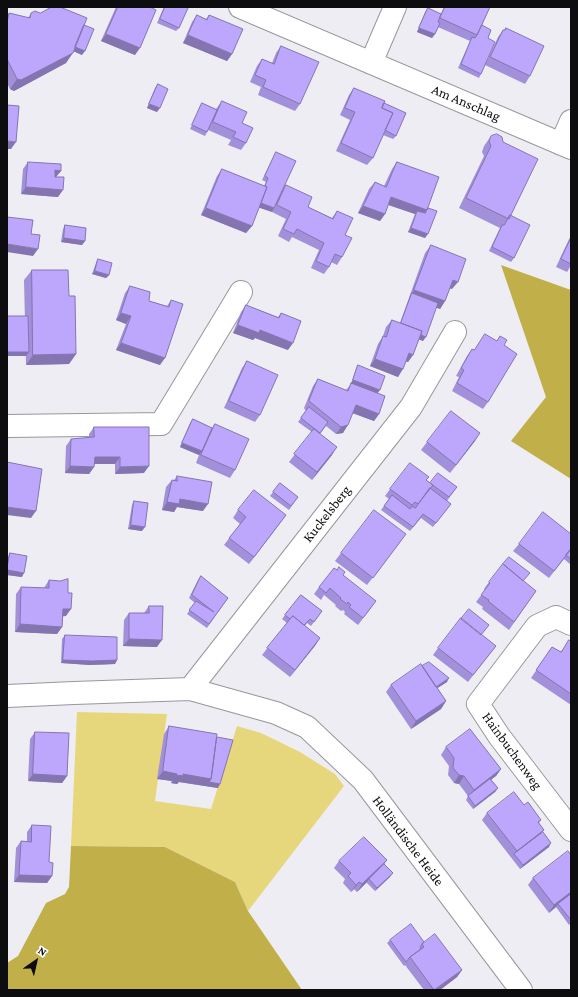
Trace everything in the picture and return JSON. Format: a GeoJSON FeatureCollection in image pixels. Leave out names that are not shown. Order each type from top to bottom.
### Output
{"type":"FeatureCollection","features":[{"type":"Feature","properties":{"kind":"street","name":"Am Anschlag"},"geometry":{"type":"LineString","coordinates":[[240,7],[566,146],[571,121]]}},
{"type":"Feature","properties":{"kind":"street"},"geometry":{"type":"LineString","coordinates":[[371,62],[395,7]]}},
{"type":"Feature","properties":{"kind":"street"},"geometry":{"type":"LineString","coordinates":[[7,426],[161,424],[241,292]]}},
{"type":"Feature","properties":{"kind":"street","name":"Kuckelsberg"},"geometry":{"type":"LineString","coordinates":[[190,690],[411,407],[455,332]]}},
{"type":"Feature","properties":{"kind":"street","name":"Hainbuchenweg"},"geometry":{"type":"LineString","coordinates":[[571,624],[556,617],[537,626],[478,704],[499,736],[571,830]]}},
{"type":"Feature","properties":{"kind":"street"},"geometry":{"type":"LineString","coordinates":[[7,696],[190,690]]}},
{"type":"Feature","properties":{"kind":"street","name":"Holländische Heide"},"geometry":{"type":"LineString","coordinates":[[190,690],[276,713],[307,727],[363,780],[521,990]]}},
{"type":"Feature","properties":{"kind":"shaded area"},"geometry":{"type":"Polygon","coordinates":[[[501,265],[571,290],[571,479],[511,441],[546,397],[501,265]]]}},
{"type":"Feature","properties":{"kind":"shaded area"},"geometry":{"type":"Polygon","coordinates":[[[77,712],[167,714],[155,801],[211,809],[237,726],[261,733],[300,752],[335,774],[344,786],[248,911],[235,882],[165,847],[71,846],[77,712]]]}},
{"type":"Feature","properties":{"kind":"shaded area"},"geometry":{"type":"Polygon","coordinates":[[[71,846],[165,847],[235,882],[248,911],[302,990],[7,990],[7,963],[18,956],[46,903],[65,894],[69,887],[71,846]]]}},
{"type":"Feature","properties":{"kind":"building"},"geometry":{"type":"Polygon","coordinates":[[[52,7],[60,7],[87,18],[73,53],[21,80],[17,79],[7,59],[7,22],[9,13],[30,18],[31,13],[35,11],[40,13],[52,7]]]}},
{"type":"Feature","properties":{"kind":"building"},"geometry":{"type":"Polygon","coordinates":[[[118,7],[150,7],[156,10],[140,48],[106,34],[118,7]]]}},
{"type":"Feature","properties":{"kind":"building"},"geometry":{"type":"Polygon","coordinates":[[[165,7],[188,8],[179,28],[160,19],[165,7]]]}},
{"type":"Feature","properties":{"kind":"building"},"geometry":{"type":"Polygon","coordinates":[[[445,7],[490,7],[477,35],[440,18],[445,7]]]}},
{"type":"Feature","properties":{"kind":"building"},"geometry":{"type":"Polygon","coordinates":[[[428,8],[441,14],[438,22],[440,23],[435,34],[419,28],[428,8]]]}},
{"type":"Feature","properties":{"kind":"building"},"geometry":{"type":"Polygon","coordinates":[[[197,15],[207,20],[209,15],[243,29],[232,54],[188,35],[197,15]]]}},
{"type":"Feature","properties":{"kind":"building"},"geometry":{"type":"Polygon","coordinates":[[[84,25],[94,29],[85,51],[75,47],[84,25]]]}},
{"type":"Feature","properties":{"kind":"building"},"geometry":{"type":"Polygon","coordinates":[[[482,25],[491,30],[488,38],[495,42],[481,74],[461,64],[472,37],[475,38],[482,25]]]}},
{"type":"Feature","properties":{"kind":"building"},"geometry":{"type":"Polygon","coordinates":[[[506,28],[544,46],[530,76],[490,57],[503,30],[506,28]]]}},
{"type":"Feature","properties":{"kind":"building"},"geometry":{"type":"Polygon","coordinates":[[[281,46],[319,62],[300,104],[263,87],[266,80],[255,75],[262,59],[274,64],[281,46]]]}},
{"type":"Feature","properties":{"kind":"building"},"geometry":{"type":"Polygon","coordinates":[[[158,84],[168,89],[160,108],[149,104],[158,84]]]}},
{"type":"Feature","properties":{"kind":"building"},"geometry":{"type":"Polygon","coordinates":[[[354,88],[385,101],[382,108],[393,113],[373,158],[341,143],[355,112],[345,108],[354,88]]]}},
{"type":"Feature","properties":{"kind":"building"},"geometry":{"type":"Polygon","coordinates":[[[222,101],[247,112],[242,123],[253,128],[246,143],[233,137],[236,132],[213,122],[222,101]]]}},
{"type":"Feature","properties":{"kind":"building"},"geometry":{"type":"Polygon","coordinates":[[[202,103],[217,110],[207,132],[192,125],[202,103]]]}},
{"type":"Feature","properties":{"kind":"building"},"geometry":{"type":"Polygon","coordinates":[[[384,103],[406,113],[396,136],[385,130],[393,113],[382,108],[384,103]]]}},
{"type":"Feature","properties":{"kind":"building"},"geometry":{"type":"Polygon","coordinates":[[[7,105],[19,106],[16,142],[7,141],[7,105]]]}},
{"type":"Feature","properties":{"kind":"building"},"geometry":{"type":"Polygon","coordinates":[[[497,134],[502,137],[503,142],[538,159],[509,219],[466,198],[491,146],[489,141],[491,136],[497,134]]]}},
{"type":"Feature","properties":{"kind":"building"},"geometry":{"type":"Polygon","coordinates":[[[276,152],[296,161],[274,208],[261,203],[267,187],[265,186],[268,178],[265,176],[276,152]]]}},
{"type":"Feature","properties":{"kind":"building"},"geometry":{"type":"Polygon","coordinates":[[[28,162],[61,164],[61,171],[55,170],[55,177],[64,177],[63,190],[26,187],[28,162]]]}},
{"type":"Feature","properties":{"kind":"building"},"geometry":{"type":"Polygon","coordinates":[[[397,162],[439,177],[427,210],[391,197],[385,214],[363,206],[375,182],[386,187],[397,162]]]}},
{"type":"Feature","properties":{"kind":"building"},"geometry":{"type":"Polygon","coordinates":[[[222,169],[267,187],[252,226],[206,208],[222,169]]]}},
{"type":"Feature","properties":{"kind":"building"},"geometry":{"type":"Polygon","coordinates":[[[286,185],[312,197],[308,207],[333,219],[337,211],[353,218],[345,235],[352,238],[342,257],[335,254],[329,267],[316,261],[324,243],[297,229],[294,234],[283,229],[291,212],[277,205],[286,185]]]}},
{"type":"Feature","properties":{"kind":"building"},"geometry":{"type":"Polygon","coordinates":[[[428,208],[437,211],[428,234],[411,228],[417,211],[425,213],[428,208]]]}},
{"type":"Feature","properties":{"kind":"building"},"geometry":{"type":"Polygon","coordinates":[[[510,215],[530,225],[514,258],[492,247],[502,225],[504,225],[510,215]]]}},
{"type":"Feature","properties":{"kind":"building"},"geometry":{"type":"Polygon","coordinates":[[[7,217],[33,220],[31,234],[40,235],[38,249],[7,244],[7,217]]]}},
{"type":"Feature","properties":{"kind":"building"},"geometry":{"type":"Polygon","coordinates":[[[65,225],[86,228],[85,241],[64,238],[65,225]]]}},
{"type":"Feature","properties":{"kind":"building"},"geometry":{"type":"Polygon","coordinates":[[[571,238],[571,264],[561,259],[571,238]]]}},
{"type":"Feature","properties":{"kind":"building"},"geometry":{"type":"Polygon","coordinates":[[[431,245],[466,259],[458,282],[453,280],[445,301],[414,290],[431,245]]]}},
{"type":"Feature","properties":{"kind":"building"},"geometry":{"type":"Polygon","coordinates":[[[98,259],[112,263],[109,275],[95,271],[98,259]]]}},
{"type":"Feature","properties":{"kind":"building"},"geometry":{"type":"Polygon","coordinates":[[[32,270],[68,270],[69,296],[75,296],[76,354],[33,355],[32,270]]]}},
{"type":"Feature","properties":{"kind":"building"},"geometry":{"type":"Polygon","coordinates":[[[130,286],[150,292],[149,301],[169,307],[171,300],[183,304],[165,358],[121,343],[131,316],[121,313],[130,286]]]}},
{"type":"Feature","properties":{"kind":"building"},"geometry":{"type":"Polygon","coordinates":[[[412,293],[438,303],[426,337],[421,335],[422,331],[401,323],[412,293]]]}},
{"type":"Feature","properties":{"kind":"building"},"geometry":{"type":"Polygon","coordinates":[[[246,305],[279,318],[281,313],[301,321],[293,343],[260,330],[259,333],[238,325],[246,305]]]}},
{"type":"Feature","properties":{"kind":"building"},"geometry":{"type":"Polygon","coordinates":[[[7,316],[28,316],[29,352],[7,352],[7,316]]]}},
{"type":"Feature","properties":{"kind":"building"},"geometry":{"type":"Polygon","coordinates":[[[392,320],[422,331],[413,355],[409,353],[403,369],[375,359],[383,336],[386,337],[392,320]]]}},
{"type":"Feature","properties":{"kind":"building"},"geometry":{"type":"Polygon","coordinates":[[[485,334],[497,341],[500,336],[507,340],[504,345],[517,354],[488,402],[457,383],[464,370],[461,368],[472,349],[474,350],[485,334]]]}},
{"type":"Feature","properties":{"kind":"building"},"geometry":{"type":"Polygon","coordinates":[[[247,361],[278,375],[260,415],[229,401],[247,361]]]}},
{"type":"Feature","properties":{"kind":"building"},"geometry":{"type":"Polygon","coordinates":[[[358,365],[385,376],[380,390],[353,380],[358,365]]]}},
{"type":"Feature","properties":{"kind":"building"},"geometry":{"type":"Polygon","coordinates":[[[318,379],[348,391],[351,383],[385,396],[379,414],[356,405],[348,425],[341,427],[309,401],[318,379]]]}},
{"type":"Feature","properties":{"kind":"building"},"geometry":{"type":"Polygon","coordinates":[[[309,407],[328,422],[320,433],[301,418],[309,407]]]}},
{"type":"Feature","properties":{"kind":"building"},"geometry":{"type":"Polygon","coordinates":[[[451,411],[480,433],[456,465],[427,442],[451,411]]]}},
{"type":"Feature","properties":{"kind":"building"},"geometry":{"type":"Polygon","coordinates":[[[193,419],[212,428],[202,451],[182,443],[193,419]]]}},
{"type":"Feature","properties":{"kind":"building"},"geometry":{"type":"Polygon","coordinates":[[[215,424],[249,439],[235,470],[201,455],[215,424]]]}},
{"type":"Feature","properties":{"kind":"building"},"geometry":{"type":"Polygon","coordinates":[[[94,427],[149,427],[149,466],[120,467],[120,457],[95,457],[94,467],[70,466],[71,439],[94,437],[94,427]]]}},
{"type":"Feature","properties":{"kind":"building"},"geometry":{"type":"Polygon","coordinates":[[[314,429],[337,447],[317,472],[294,454],[314,429]]]}},
{"type":"Feature","properties":{"kind":"building"},"geometry":{"type":"Polygon","coordinates":[[[7,462],[42,469],[36,511],[7,507],[7,462]]]}},
{"type":"Feature","properties":{"kind":"building"},"geometry":{"type":"Polygon","coordinates":[[[410,463],[429,477],[426,480],[433,485],[418,504],[415,502],[412,505],[390,489],[410,463]]]}},
{"type":"Feature","properties":{"kind":"building"},"geometry":{"type":"Polygon","coordinates":[[[438,473],[457,487],[449,497],[430,483],[438,473]]]}},
{"type":"Feature","properties":{"kind":"building"},"geometry":{"type":"Polygon","coordinates":[[[177,476],[212,482],[208,504],[180,499],[179,504],[167,502],[172,480],[177,481],[177,476]]]}},
{"type":"Feature","properties":{"kind":"building"},"geometry":{"type":"Polygon","coordinates":[[[280,483],[298,497],[291,506],[273,492],[280,483]]]}},
{"type":"Feature","properties":{"kind":"building"},"geometry":{"type":"Polygon","coordinates":[[[430,488],[451,504],[436,523],[423,514],[413,527],[384,506],[392,495],[410,509],[412,506],[415,508],[430,488]]]}},
{"type":"Feature","properties":{"kind":"building"},"geometry":{"type":"Polygon","coordinates":[[[254,490],[286,515],[254,557],[229,538],[246,517],[238,510],[254,490]]]}},
{"type":"Feature","properties":{"kind":"building"},"geometry":{"type":"Polygon","coordinates":[[[134,501],[148,503],[145,527],[131,525],[134,501]]]}},
{"type":"Feature","properties":{"kind":"building"},"geometry":{"type":"Polygon","coordinates":[[[374,510],[406,534],[373,578],[341,553],[374,510]]]}},
{"type":"Feature","properties":{"kind":"building"},"geometry":{"type":"Polygon","coordinates":[[[543,512],[571,534],[571,549],[554,571],[519,544],[543,512]]]}},
{"type":"Feature","properties":{"kind":"building"},"geometry":{"type":"Polygon","coordinates":[[[571,549],[571,559],[566,555],[571,549]]]}},
{"type":"Feature","properties":{"kind":"building"},"geometry":{"type":"Polygon","coordinates":[[[10,553],[27,556],[24,573],[7,570],[10,553]]]}},
{"type":"Feature","properties":{"kind":"building"},"geometry":{"type":"Polygon","coordinates":[[[509,557],[530,573],[523,581],[503,564],[509,557]]]}},
{"type":"Feature","properties":{"kind":"building"},"geometry":{"type":"Polygon","coordinates":[[[503,564],[536,591],[514,622],[481,595],[503,564]]]}},
{"type":"Feature","properties":{"kind":"building"},"geometry":{"type":"Polygon","coordinates":[[[339,567],[345,572],[343,575],[376,601],[363,618],[349,607],[351,605],[348,602],[347,604],[340,599],[341,598],[330,588],[326,593],[319,587],[334,568],[337,570],[339,567]]]}},
{"type":"Feature","properties":{"kind":"building"},"geometry":{"type":"Polygon","coordinates":[[[201,576],[228,598],[209,624],[189,610],[196,601],[214,612],[192,595],[201,576]]]}},
{"type":"Feature","properties":{"kind":"building"},"geometry":{"type":"Polygon","coordinates":[[[68,579],[68,593],[72,593],[71,609],[63,609],[62,627],[20,624],[21,587],[49,588],[49,580],[60,581],[68,579]]]}},
{"type":"Feature","properties":{"kind":"building"},"geometry":{"type":"Polygon","coordinates":[[[301,595],[322,611],[314,622],[310,619],[304,625],[293,616],[290,619],[285,615],[301,595]]]}},
{"type":"Feature","properties":{"kind":"building"},"geometry":{"type":"Polygon","coordinates":[[[149,606],[163,606],[162,640],[129,639],[129,613],[149,613],[149,606]]]}},
{"type":"Feature","properties":{"kind":"building"},"geometry":{"type":"Polygon","coordinates":[[[469,609],[489,625],[481,635],[461,619],[469,609]]]}},
{"type":"Feature","properties":{"kind":"building"},"geometry":{"type":"Polygon","coordinates":[[[293,616],[320,638],[295,670],[267,648],[293,616]]]}},
{"type":"Feature","properties":{"kind":"building"},"geometry":{"type":"Polygon","coordinates":[[[461,618],[496,646],[473,675],[438,648],[461,618]]]}},
{"type":"Feature","properties":{"kind":"building"},"geometry":{"type":"Polygon","coordinates":[[[65,635],[117,637],[117,660],[63,660],[65,635]]]}},
{"type":"Feature","properties":{"kind":"building"},"geometry":{"type":"Polygon","coordinates":[[[569,640],[571,642],[571,694],[536,670],[552,647],[561,652],[569,640]]]}},
{"type":"Feature","properties":{"kind":"building"},"geometry":{"type":"Polygon","coordinates":[[[429,662],[449,678],[436,687],[422,666],[429,662]]]}},
{"type":"Feature","properties":{"kind":"building"},"geometry":{"type":"Polygon","coordinates":[[[421,664],[446,701],[416,721],[391,685],[421,664]]]}},
{"type":"Feature","properties":{"kind":"building"},"geometry":{"type":"Polygon","coordinates":[[[169,726],[217,734],[211,779],[183,774],[183,776],[176,775],[177,774],[163,771],[169,726]]]}},
{"type":"Feature","properties":{"kind":"building"},"geometry":{"type":"Polygon","coordinates":[[[470,729],[501,769],[474,790],[464,776],[459,775],[453,768],[454,758],[446,747],[470,729]]]}},
{"type":"Feature","properties":{"kind":"building"},"geometry":{"type":"Polygon","coordinates":[[[35,732],[69,733],[67,776],[33,774],[35,732]]]}},
{"type":"Feature","properties":{"kind":"building"},"geometry":{"type":"Polygon","coordinates":[[[217,737],[233,740],[220,784],[209,782],[211,779],[217,737]]]}},
{"type":"Feature","properties":{"kind":"building"},"geometry":{"type":"Polygon","coordinates":[[[490,779],[498,788],[475,806],[468,796],[490,779]]]}},
{"type":"Feature","properties":{"kind":"building"},"geometry":{"type":"Polygon","coordinates":[[[514,792],[524,805],[528,802],[541,820],[538,822],[544,830],[517,851],[487,813],[514,792]]]}},
{"type":"Feature","properties":{"kind":"building"},"geometry":{"type":"Polygon","coordinates":[[[32,825],[51,826],[49,862],[53,863],[52,876],[19,875],[21,841],[31,842],[32,825]]]}},
{"type":"Feature","properties":{"kind":"building"},"geometry":{"type":"Polygon","coordinates":[[[543,832],[551,843],[523,865],[514,854],[543,832]]]}},
{"type":"Feature","properties":{"kind":"building"},"geometry":{"type":"Polygon","coordinates":[[[364,837],[387,860],[362,884],[359,882],[356,885],[348,876],[351,873],[339,861],[364,837]]]}},
{"type":"Feature","properties":{"kind":"building"},"geometry":{"type":"Polygon","coordinates":[[[568,851],[571,855],[571,892],[554,905],[533,878],[568,851]]]}},
{"type":"Feature","properties":{"kind":"building"},"geometry":{"type":"Polygon","coordinates":[[[384,864],[393,873],[377,888],[369,879],[384,864]]]}},
{"type":"Feature","properties":{"kind":"building"},"geometry":{"type":"Polygon","coordinates":[[[571,894],[571,920],[558,904],[571,894]]]}},
{"type":"Feature","properties":{"kind":"building"},"geometry":{"type":"Polygon","coordinates":[[[411,924],[424,942],[420,947],[421,949],[406,962],[390,940],[411,924]]]}},
{"type":"Feature","properties":{"kind":"building"},"geometry":{"type":"Polygon","coordinates":[[[435,934],[462,970],[434,990],[410,957],[424,947],[422,944],[435,934]]]}}]}
